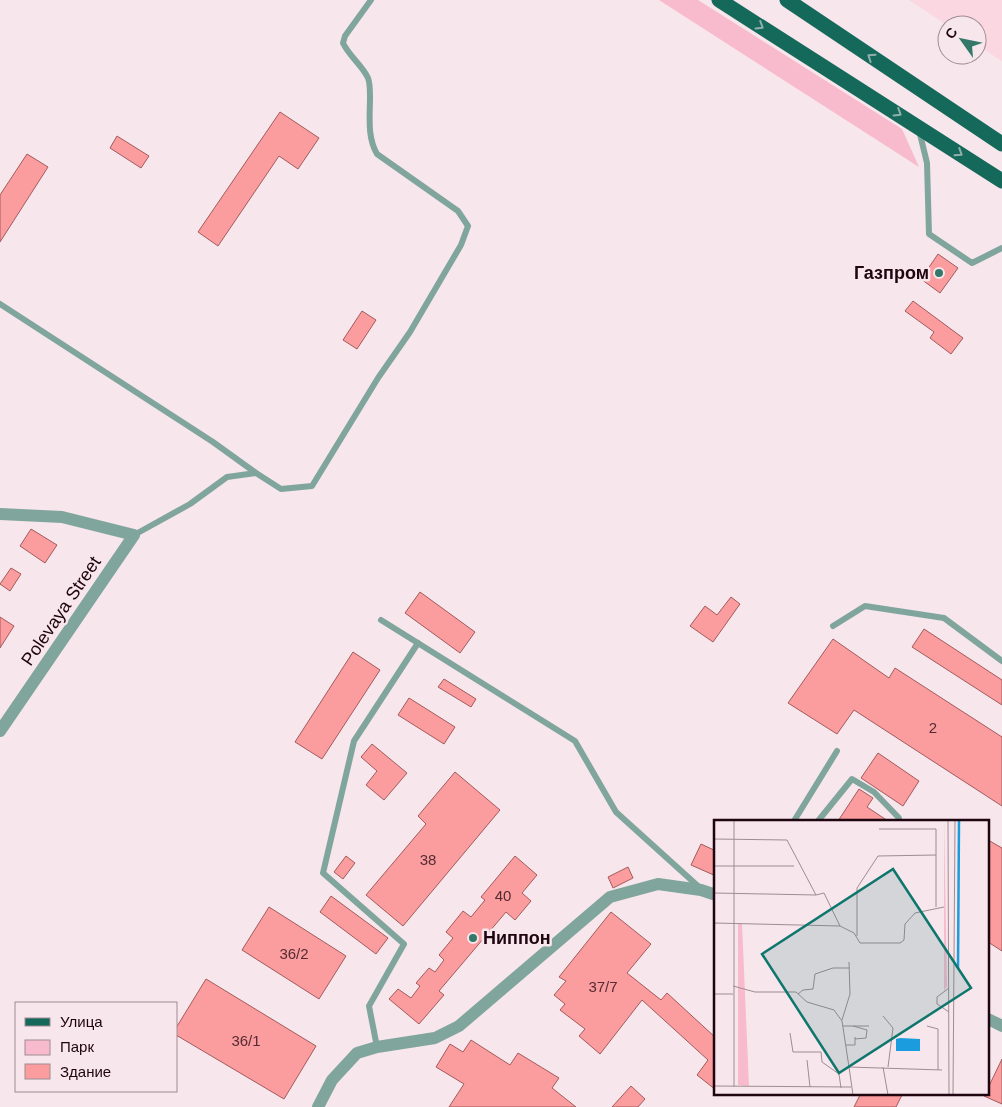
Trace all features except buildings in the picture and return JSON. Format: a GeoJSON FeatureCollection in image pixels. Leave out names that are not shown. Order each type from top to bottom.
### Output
{"type":"FeatureCollection","features":[{"type":"Feature","properties":{"kind":"main road"},"geometry":{"type":"LineString","coordinates":[[719,0],[1002,181]]}},
{"type":"Feature","properties":{"kind":"main road"},"geometry":{"type":"LineString","coordinates":[[787,0],[1002,144]]}},
{"type":"Feature","properties":{"kind":"street"},"geometry":{"type":"LineString","coordinates":[[0,514],[62,517],[134,535]]}},
{"type":"Feature","properties":{"kind":"street","name":"Polevaya Street"},"geometry":{"type":"LineString","coordinates":[[0,731],[134,535]]}},
{"type":"Feature","properties":{"kind":"street"},"geometry":{"type":"LineString","coordinates":[[318,1107],[332,1080],[358,1053],[377,1047],[435,1038],[460,1026],[610,897],[658,884],[701,890],[714,894]]}},
{"type":"Feature","properties":{"kind":"street"},"geometry":{"type":"LineString","coordinates":[[990,1020],[1002,1026]]}},
{"type":"Feature","properties":{"kind":"lane"},"geometry":{"type":"LineString","coordinates":[[0,304],[213,442],[281,489],[312,486],[378,378],[414,324],[461,245],[468,226],[458,211],[378,154],[372,145],[368,78],[343,43],[345,36],[370,0]]}},
{"type":"Feature","properties":{"kind":"lane"},"geometry":{"type":"LineString","coordinates":[[918,126],[928,163],[929,234],[972,263],[1002,248]]}},
{"type":"Feature","properties":{"kind":"lane"},"geometry":{"type":"LineString","coordinates":[[134,535],[190,504],[227,477],[256,473]]}},
{"type":"Feature","properties":{"kind":"lane"},"geometry":{"type":"LineString","coordinates":[[832,626],[865,606],[944,618],[1002,661]]}},
{"type":"Feature","properties":{"kind":"lane"},"geometry":{"type":"LineString","coordinates":[[381,620],[575,741],[616,812],[701,890]]}},
{"type":"Feature","properties":{"kind":"lane"},"geometry":{"type":"LineString","coordinates":[[377,1047],[369,1006],[404,944],[323,873],[354,741],[418,643]]}},
{"type":"Feature","properties":{"kind":"lane"},"geometry":{"type":"LineString","coordinates":[[795,820],[838,751]]}},
{"type":"Feature","properties":{"kind":"lane"},"geometry":{"type":"LineString","coordinates":[[819,820],[852,779],[874,792],[900,818],[899,820]]}},
{"type":"Feature","properties":{"kind":"shaded area"},"geometry":{"type":"Polygon","coordinates":[[[909,0],[1002,0],[1002,61],[987,51],[987,15],[937,15],[937,18],[909,0]]]}},
{"type":"Feature","properties":{"kind":"green space"},"geometry":{"type":"Polygon","coordinates":[[[659,0],[698,0],[902,129],[919,167],[659,0]]]}},
{"type":"Feature","properties":{"kind":"place","name":"Газпром"},"geometry":{"type":"Point","coordinates":[939,273]}},
{"type":"Feature","properties":{"kind":"place","name":"Ниппон"},"geometry":{"type":"Point","coordinates":[473,938]}}]}
